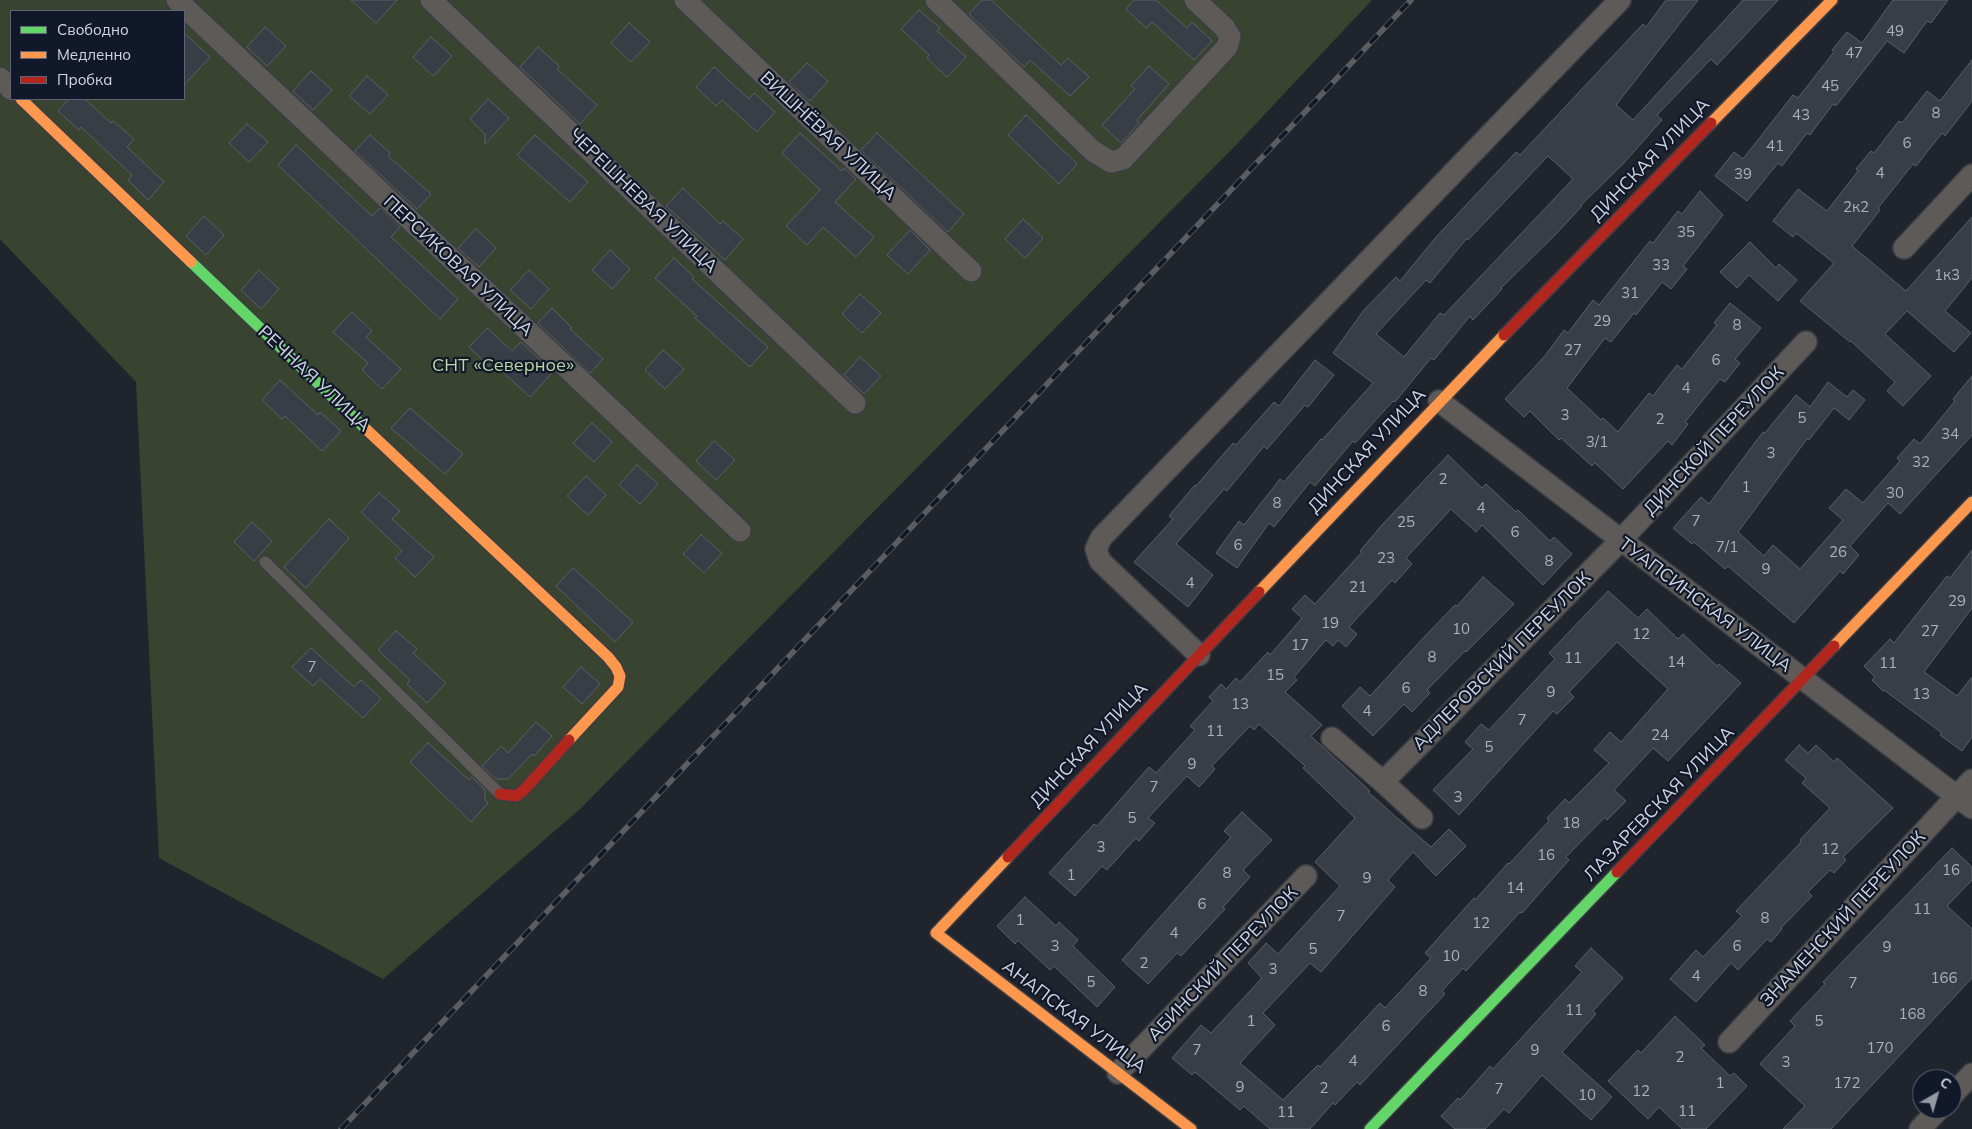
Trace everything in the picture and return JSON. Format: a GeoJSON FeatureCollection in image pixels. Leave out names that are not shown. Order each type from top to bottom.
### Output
{"type":"FeatureCollection","features":[{"type":"Feature","properties":{"kind":"street","name":"ПЕРСИКОВАЯ УЛИЦА"},"geometry":{"type":"LineString","coordinates":[[177,0],[740,531]]}},
{"type":"Feature","properties":{"kind":"street","name":"ЧЕРЕШНЕВАЯ УЛИЦА"},"geometry":{"type":"LineString","coordinates":[[431,0],[855,403]]}},
{"type":"Feature","properties":{"kind":"street","name":"ВИШНЁВАЯ УЛИЦА"},"geometry":{"type":"LineString","coordinates":[[684,0],[971,271]]}},
{"type":"Feature","properties":{"kind":"street"},"geometry":{"type":"LineString","coordinates":[[936,0],[1093,151],[1111,162],[1123,159],[1227,48],[1230,37],[1224,27],[1195,0]]}},
{"type":"Feature","properties":{"kind":"street"},"geometry":{"type":"LineString","coordinates":[[1199,654],[1100,561],[1096,549],[1101,538],[1620,0]]}},
{"type":"Feature","properties":{"kind":"street","name":"ДИНСКАЯ УЛИЦА"},"geometry":{"type":"LineString","coordinates":[[936,933],[1439,401],[1832,0]]}},
{"type":"Feature","properties":{"kind":"street"},"geometry":{"type":"LineString","coordinates":[[0,78],[10,88]]}},
{"type":"Feature","properties":{"kind":"street","name":"РЕЧНАЯ УЛИЦА"},"geometry":{"type":"LineString","coordinates":[[22,100],[248,318],[616,666],[620,676],[618,687],[524,790],[516,796],[500,794]]}},
{"type":"Feature","properties":{"kind":"street"},"geometry":{"type":"LineString","coordinates":[[1904,248],[1972,175]]}},
{"type":"Feature","properties":{"kind":"street","name":"ДИНСКОЙ ПЕРЕУЛОК"},"geometry":{"type":"LineString","coordinates":[[1621,540],[1806,342]]}},
{"type":"Feature","properties":{"kind":"street","name":"ТУАПСИНСКАЯ УЛИЦА"},"geometry":{"type":"LineString","coordinates":[[1439,401],[1964,802]]}},
{"type":"Feature","properties":{"kind":"street","name":"ЛАЗАРЕВСКАЯ УЛИЦА"},"geometry":{"type":"LineString","coordinates":[[1370,1129],[1972,502]]}},
{"type":"Feature","properties":{"kind":"street","name":"АДЛЕРОВСКИЙ ПЕРЕУЛОК"},"geometry":{"type":"LineString","coordinates":[[1383,782],[1621,540]]}},
{"type":"Feature","properties":{"kind":"street"},"geometry":{"type":"LineString","coordinates":[[1332,738],[1422,818]]}},
{"type":"Feature","properties":{"kind":"street","name":"ЗНАМЕНСКИЙ ПЕРЕУЛОК"},"geometry":{"type":"LineString","coordinates":[[1729,1042],[1964,802],[1972,780]]}},
{"type":"Feature","properties":{"kind":"street","name":"АБИНСКИЙ ПЕРЕУЛОК"},"geometry":{"type":"LineString","coordinates":[[1118,1073],[1306,876]]}},
{"type":"Feature","properties":{"kind":"street","name":"АНАПСКАЯ УЛИЦА"},"geometry":{"type":"LineString","coordinates":[[936,933],[1191,1129]]}},
{"type":"Feature","properties":{"kind":"street"},"geometry":{"type":"LineString","coordinates":[[1962,1084],[1972,1074]]}},
{"type":"Feature","properties":{"kind":"street"},"geometry":{"type":"LineString","coordinates":[[1920,1129],[1930,1119]]}},
{"type":"Feature","properties":{"kind":"lane"},"geometry":{"type":"LineString","coordinates":[[265,562],[500,794]]}},
{"type":"Feature","properties":{"kind":"green space","name":"СНТ «Северное»"},"geometry":{"type":"Polygon","coordinates":[[[0,0],[1372,0],[1235,146],[580,809],[383,979],[159,858],[136,382],[0,239],[0,0]]]}},
{"type":"Feature","properties":{"kind":"building"},"geometry":{"type":"Polygon","coordinates":[[[351,0],[397,0],[376,23],[351,0]]]}},
{"type":"Feature","properties":{"kind":"building"},"geometry":{"type":"Polygon","coordinates":[[[982,0],[991,0],[1061,65],[1068,58],[1089,77],[1070,96],[1030,60],[1024,67],[969,14],[982,0]]]}},
{"type":"Feature","properties":{"kind":"building"},"geometry":{"type":"Polygon","coordinates":[[[1134,0],[1156,0],[1187,28],[1192,22],[1212,41],[1194,60],[1152,22],[1146,28],[1126,9],[1134,0]]]}},
{"type":"Feature","properties":{"kind":"building"},"geometry":{"type":"Polygon","coordinates":[[[1666,0],[1698,0],[1616,105],[1633,120],[1743,0],[1778,0],[1717,65],[1711,59],[1657,115],[1662,120],[1623,164],[1501,288],[1473,320],[1470,316],[1434,360],[1431,358],[1395,402],[1393,401],[1355,443],[1353,441],[1315,486],[1310,482],[1274,527],[1269,523],[1237,568],[1216,553],[1239,521],[1244,525],[1280,479],[1284,482],[1373,383],[1333,353],[1364,310],[1396,277],[1400,281],[1437,236],[1516,152],[1520,155],[1643,24],[1646,27],[1666,0]],[[1548,156],[1468,240],[1467,238],[1430,283],[1426,280],[1376,334],[1404,357],[1440,313],[1444,315],[1573,179],[1548,156]]]}},
{"type":"Feature","properties":{"kind":"building"},"geometry":{"type":"Polygon","coordinates":[[[1893,0],[1948,0],[1931,23],[1927,21],[1904,53],[1887,41],[1836,106],[1833,104],[1810,135],[1807,133],[1782,166],[1778,163],[1747,201],[1715,176],[1734,152],[1743,159],[1793,95],[1798,98],[1847,32],[1862,43],[1893,0]]]}},
{"type":"Feature","properties":{"kind":"building"},"geometry":{"type":"Polygon","coordinates":[[[919,10],[940,28],[937,31],[966,57],[947,77],[927,58],[929,55],[901,29],[919,10]]]}},
{"type":"Feature","properties":{"kind":"building"},"geometry":{"type":"Polygon","coordinates":[[[629,23],[650,42],[631,62],[611,43],[629,23]]]}},
{"type":"Feature","properties":{"kind":"building"},"geometry":{"type":"Polygon","coordinates":[[[265,27],[286,46],[267,66],[247,47],[265,27]]]}},
{"type":"Feature","properties":{"kind":"building"},"geometry":{"type":"Polygon","coordinates":[[[185,34],[210,57],[185,84],[185,34]]]}},
{"type":"Feature","properties":{"kind":"building"},"geometry":{"type":"Polygon","coordinates":[[[431,37],[452,56],[433,76],[413,57],[431,37]]]}},
{"type":"Feature","properties":{"kind":"building"},"geometry":{"type":"Polygon","coordinates":[[[538,47],[559,66],[557,69],[597,105],[580,124],[520,67],[538,47]]]}},
{"type":"Feature","properties":{"kind":"building"},"geometry":{"type":"Polygon","coordinates":[[[1972,60],[1972,101],[1945,136],[1942,133],[1916,166],[1913,164],[1878,208],[1880,210],[1852,246],[1906,291],[1972,217],[1972,278],[1945,311],[1971,333],[1954,352],[1907,311],[1885,334],[1931,376],[1903,406],[1887,391],[1895,382],[1851,341],[1800,301],[1834,263],[1796,233],[1793,237],[1773,221],[1798,189],[1827,211],[1871,151],[1874,153],[1899,121],[1902,123],[1927,91],[1940,101],[1972,60]]]}},
{"type":"Feature","properties":{"kind":"building"},"geometry":{"type":"Polygon","coordinates":[[[807,63],[828,81],[810,101],[789,82],[807,63]]]}},
{"type":"Feature","properties":{"kind":"building"},"geometry":{"type":"Polygon","coordinates":[[[1149,66],[1169,84],[1137,120],[1139,123],[1121,143],[1102,125],[1135,89],[1131,86],[1149,66]]]}},
{"type":"Feature","properties":{"kind":"building"},"geometry":{"type":"Polygon","coordinates":[[[714,67],[749,99],[754,93],[775,112],[757,132],[722,100],[716,106],[696,87],[714,67]]]}},
{"type":"Feature","properties":{"kind":"building"},"geometry":{"type":"Polygon","coordinates":[[[311,71],[332,90],[313,110],[293,91],[311,71]]]}},
{"type":"Feature","properties":{"kind":"building"},"geometry":{"type":"Polygon","coordinates":[[[367,76],[388,95],[370,114],[349,96],[367,76]]]}},
{"type":"Feature","properties":{"kind":"building"},"geometry":{"type":"Polygon","coordinates":[[[488,99],[509,118],[485,144],[485,134],[470,119],[488,99]]]}},
{"type":"Feature","properties":{"kind":"building"},"geometry":{"type":"Polygon","coordinates":[[[68,100],[86,100],[111,123],[113,121],[134,139],[127,147],[164,182],[148,200],[128,180],[132,175],[81,127],[79,130],[58,111],[68,100]]]}},
{"type":"Feature","properties":{"kind":"building"},"geometry":{"type":"Polygon","coordinates":[[[1026,115],[1077,164],[1059,184],[1008,135],[1026,115]]]}},
{"type":"Feature","properties":{"kind":"building"},"geometry":{"type":"Polygon","coordinates":[[[247,124],[268,142],[249,162],[229,143],[247,124]]]}},
{"type":"Feature","properties":{"kind":"building"},"geometry":{"type":"Polygon","coordinates":[[[800,133],[842,171],[844,168],[856,179],[835,202],[874,237],[856,257],[823,227],[807,245],[786,226],[820,190],[782,153],[800,133]]]}},
{"type":"Feature","properties":{"kind":"building"},"geometry":{"type":"Polygon","coordinates":[[[877,133],[964,214],[948,232],[861,150],[877,133]]]}},
{"type":"Feature","properties":{"kind":"building"},"geometry":{"type":"Polygon","coordinates":[[[370,135],[390,153],[388,156],[431,194],[417,209],[355,151],[370,135]]]}},
{"type":"Feature","properties":{"kind":"building"},"geometry":{"type":"Polygon","coordinates":[[[535,135],[588,182],[570,202],[517,155],[535,135]]]}},
{"type":"Feature","properties":{"kind":"building"},"geometry":{"type":"Polygon","coordinates":[[[296,145],[372,216],[380,208],[400,227],[391,237],[458,299],[440,319],[278,165],[296,145]]]}},
{"type":"Feature","properties":{"kind":"building"},"geometry":{"type":"Polygon","coordinates":[[[683,188],[720,224],[723,221],[743,239],[725,260],[666,206],[683,188]]]}},
{"type":"Feature","properties":{"kind":"building"},"geometry":{"type":"Polygon","coordinates":[[[1700,191],[1723,215],[1683,266],[1687,269],[1671,289],[1662,282],[1636,315],[1634,313],[1611,342],[1605,338],[1567,388],[1601,420],[1603,418],[1618,432],[1649,393],[1653,396],[1677,365],[1682,369],[1717,325],[1714,323],[1730,303],[1761,328],[1735,359],[1740,363],[1725,382],[1720,379],[1685,422],[1688,424],[1672,445],[1668,441],[1623,489],[1595,463],[1592,466],[1561,438],[1559,440],[1530,411],[1524,417],[1505,399],[1544,357],[1564,330],[1568,333],[1593,300],[1599,305],[1650,241],[1653,243],[1678,211],[1682,214],[1700,191]]]}},
{"type":"Feature","properties":{"kind":"building"},"geometry":{"type":"Polygon","coordinates":[[[204,216],[224,235],[206,255],[186,236],[204,216]]]}},
{"type":"Feature","properties":{"kind":"building"},"geometry":{"type":"Polygon","coordinates":[[[1023,219],[1043,238],[1025,258],[1005,239],[1023,219]]]}},
{"type":"Feature","properties":{"kind":"building"},"geometry":{"type":"Polygon","coordinates":[[[476,229],[496,248],[479,267],[458,248],[476,229]]]}},
{"type":"Feature","properties":{"kind":"building"},"geometry":{"type":"Polygon","coordinates":[[[910,230],[930,250],[908,274],[887,255],[910,230]]]}},
{"type":"Feature","properties":{"kind":"building"},"geometry":{"type":"Polygon","coordinates":[[[1750,242],[1776,268],[1779,264],[1797,280],[1778,301],[1749,275],[1737,288],[1720,272],[1750,242]]]}},
{"type":"Feature","properties":{"kind":"building"},"geometry":{"type":"Polygon","coordinates":[[[610,250],[630,269],[612,289],[592,270],[610,250]]]}},
{"type":"Feature","properties":{"kind":"building"},"geometry":{"type":"Polygon","coordinates":[[[674,258],[694,277],[692,279],[768,347],[750,367],[695,318],[697,316],[655,278],[674,258]]]}},
{"type":"Feature","properties":{"kind":"building"},"geometry":{"type":"Polygon","coordinates":[[[259,270],[279,289],[261,309],[241,290],[259,270]]]}},
{"type":"Feature","properties":{"kind":"building"},"geometry":{"type":"Polygon","coordinates":[[[529,270],[549,289],[531,309],[510,290],[529,270]]]}},
{"type":"Feature","properties":{"kind":"building"},"geometry":{"type":"Polygon","coordinates":[[[860,294],[881,313],[862,333],[842,314],[860,294]]]}},
{"type":"Feature","properties":{"kind":"building"},"geometry":{"type":"Polygon","coordinates":[[[552,308],[572,328],[570,329],[603,359],[590,373],[538,323],[552,308]]]}},
{"type":"Feature","properties":{"kind":"building"},"geometry":{"type":"Polygon","coordinates":[[[352,312],[372,331],[366,337],[401,369],[382,389],[362,370],[368,363],[333,332],[352,312]]]}},
{"type":"Feature","properties":{"kind":"building"},"geometry":{"type":"Polygon","coordinates":[[[487,328],[512,351],[521,342],[553,372],[530,397],[492,362],[489,366],[469,347],[487,328]]]}},
{"type":"Feature","properties":{"kind":"building"},"geometry":{"type":"Polygon","coordinates":[[[663,350],[684,369],[665,389],[645,370],[663,350]]]}},
{"type":"Feature","properties":{"kind":"building"},"geometry":{"type":"Polygon","coordinates":[[[860,357],[881,376],[864,394],[844,375],[860,357]]]}},
{"type":"Feature","properties":{"kind":"building"},"geometry":{"type":"Polygon","coordinates":[[[1315,360],[1334,375],[1308,407],[1305,405],[1267,449],[1264,446],[1227,491],[1224,489],[1176,544],[1213,575],[1188,607],[1134,562],[1173,519],[1169,516],[1195,485],[1233,443],[1236,445],[1274,402],[1279,406],[1315,360]]]}},
{"type":"Feature","properties":{"kind":"building"},"geometry":{"type":"Polygon","coordinates":[[[1972,376],[1972,435],[1900,514],[1888,503],[1850,546],[1859,555],[1843,574],[1840,571],[1794,623],[1728,566],[1725,569],[1694,542],[1692,544],[1673,528],[1701,497],[1709,504],[1763,432],[1765,433],[1796,395],[1810,407],[1828,382],[1847,397],[1853,390],[1865,400],[1849,420],[1834,408],[1809,440],[1807,439],[1738,532],[1764,556],[1773,545],[1800,569],[1843,520],[1829,508],[1846,489],[1863,503],[1900,461],[1897,458],[1914,439],[1920,444],[1955,401],[1953,399],[1972,376]]]}},
{"type":"Feature","properties":{"kind":"building"},"geometry":{"type":"Polygon","coordinates":[[[280,380],[318,415],[320,412],[341,431],[322,451],[285,416],[282,419],[262,400],[280,380]]]}},
{"type":"Feature","properties":{"kind":"building"},"geometry":{"type":"Polygon","coordinates":[[[410,408],[463,454],[445,474],[391,428],[410,408]]]}},
{"type":"Feature","properties":{"kind":"building"},"geometry":{"type":"Polygon","coordinates":[[[592,423],[612,442],[594,462],[573,443],[592,423]]]}},
{"type":"Feature","properties":{"kind":"building"},"geometry":{"type":"Polygon","coordinates":[[[714,441],[735,460],[716,480],[696,461],[714,441]]]}},
{"type":"Feature","properties":{"kind":"building"},"geometry":{"type":"Polygon","coordinates":[[[1448,455],[1482,488],[1486,484],[1516,512],[1518,510],[1550,541],[1554,537],[1572,554],[1543,585],[1482,525],[1476,532],[1451,509],[1406,558],[1412,564],[1395,583],[1392,580],[1349,627],[1357,634],[1346,647],[1338,640],[1333,646],[1326,640],[1294,677],[1297,680],[1285,692],[1322,725],[1311,736],[1370,791],[1368,792],[1431,847],[1449,829],[1466,846],[1436,876],[1413,852],[1388,880],[1395,887],[1321,972],[1310,963],[1263,1013],[1275,1025],[1240,1063],[1283,1100],[1318,1065],[1320,1067],[1380,1003],[1385,1008],[1431,958],[1425,953],[1474,898],[1475,900],[1549,821],[1547,818],[1565,799],[1569,803],[1609,763],[1594,750],[1610,732],[1621,742],[1668,689],[1617,642],[1569,692],[1574,697],[1557,714],[1553,711],[1459,815],[1433,790],[1473,749],[1465,742],[1481,724],[1489,730],[1555,659],[1549,653],[1608,591],[1638,618],[1647,609],[1678,639],[1683,634],[1717,666],[1719,664],[1741,683],[1668,761],[1653,748],[1614,790],[1626,801],[1607,820],[1605,817],[1566,857],[1569,860],[1522,913],[1520,912],[1466,971],[1463,968],[1442,991],[1445,994],[1360,1085],[1357,1082],[1335,1105],[1333,1103],[1310,1129],[1270,1129],[1244,1106],[1240,1110],[1195,1072],[1192,1075],[1172,1058],[1201,1025],[1211,1033],[1262,978],[1248,963],[1266,943],[1278,954],[1340,886],[1315,862],[1355,818],[1303,768],[1305,766],[1259,724],[1254,730],[1250,726],[1212,766],[1215,769],[1199,787],[1187,776],[1148,818],[1155,823],[1139,841],[1136,838],[1107,870],[1102,866],[1075,896],[1049,873],[1094,824],[1097,826],[1149,767],[1156,773],[1195,730],[1190,726],[1213,701],[1209,697],[1221,684],[1226,689],[1236,678],[1240,682],[1268,652],[1270,655],[1302,618],[1292,609],[1305,595],[1315,604],[1362,552],[1360,551],[1382,525],[1448,455]]]}},
{"type":"Feature","properties":{"kind":"building"},"geometry":{"type":"Polygon","coordinates":[[[637,465],[658,484],[640,504],[619,485],[637,465]]]}},
{"type":"Feature","properties":{"kind":"building"},"geometry":{"type":"Polygon","coordinates":[[[586,476],[606,495],[588,515],[567,496],[586,476]]]}},
{"type":"Feature","properties":{"kind":"building"},"geometry":{"type":"Polygon","coordinates":[[[379,493],[400,511],[392,519],[434,557],[415,577],[395,558],[402,551],[361,512],[379,493]]]}},
{"type":"Feature","properties":{"kind":"building"},"geometry":{"type":"Polygon","coordinates":[[[329,519],[349,538],[306,588],[284,567],[329,519]]]}},
{"type":"Feature","properties":{"kind":"building"},"geometry":{"type":"Polygon","coordinates":[[[252,522],[272,541],[254,561],[234,542],[252,522]]]}},
{"type":"Feature","properties":{"kind":"building"},"geometry":{"type":"Polygon","coordinates":[[[701,535],[722,553],[704,573],[683,554],[701,535]]]}},
{"type":"Feature","properties":{"kind":"building"},"geometry":{"type":"Polygon","coordinates":[[[1972,550],[1972,608],[1924,672],[1957,696],[1972,677],[1972,737],[1962,751],[1940,735],[1942,733],[1883,691],[1872,680],[1875,677],[1864,666],[1890,639],[1894,643],[1947,576],[1950,578],[1972,550]]]}},
{"type":"Feature","properties":{"kind":"building"},"geometry":{"type":"Polygon","coordinates":[[[573,568],[633,622],[615,642],[556,586],[573,568]]]}},
{"type":"Feature","properties":{"kind":"building"},"geometry":{"type":"Polygon","coordinates":[[[1483,577],[1514,604],[1427,690],[1430,693],[1412,712],[1404,704],[1373,736],[1342,706],[1360,687],[1370,696],[1483,577]]]}},
{"type":"Feature","properties":{"kind":"building"},"geometry":{"type":"Polygon","coordinates":[[[396,631],[417,649],[413,653],[446,683],[427,703],[407,684],[410,680],[378,650],[396,631]]]}},
{"type":"Feature","properties":{"kind":"building"},"geometry":{"type":"Polygon","coordinates":[[[311,648],[354,687],[361,680],[381,699],[363,718],[320,679],[313,686],[292,667],[311,648]]]}},
{"type":"Feature","properties":{"kind":"building"},"geometry":{"type":"Polygon","coordinates":[[[581,667],[600,684],[582,704],[563,687],[581,667]]]}},
{"type":"Feature","properties":{"kind":"building"},"geometry":{"type":"Polygon","coordinates":[[[536,722],[552,736],[534,756],[532,754],[508,779],[496,779],[482,766],[501,746],[508,753],[536,722]]]}},
{"type":"Feature","properties":{"kind":"building"},"geometry":{"type":"Polygon","coordinates":[[[428,743],[469,780],[472,777],[485,790],[485,800],[488,803],[471,822],[410,762],[428,743]]]}},
{"type":"Feature","properties":{"kind":"building"},"geometry":{"type":"Polygon","coordinates":[[[1799,745],[1808,753],[1816,745],[1834,762],[1837,758],[1893,808],[1843,857],[1846,860],[1834,873],[1830,870],[1808,892],[1812,896],[1781,928],[1771,942],[1767,939],[1738,970],[1731,963],[1696,1002],[1670,979],[1696,950],[1703,957],[1742,916],[1736,911],[1830,808],[1802,783],[1806,778],[1785,760],[1799,745]]]}},
{"type":"Feature","properties":{"kind":"building"},"geometry":{"type":"Polygon","coordinates":[[[1242,812],[1272,840],[1243,870],[1250,877],[1223,907],[1225,909],[1181,956],[1177,953],[1148,984],[1122,960],[1231,837],[1224,831],[1242,812]]]}},
{"type":"Feature","properties":{"kind":"building"},"geometry":{"type":"Polygon","coordinates":[[[1952,848],[1972,867],[1972,880],[1947,906],[1972,929],[1972,978],[1831,1129],[1783,1129],[1805,1106],[1760,1064],[1795,1026],[1790,1021],[1825,984],[1823,982],[1952,848]]]}},
{"type":"Feature","properties":{"kind":"building"},"geometry":{"type":"Polygon","coordinates":[[[1025,897],[1056,926],[1059,922],[1078,940],[1073,946],[1115,987],[1097,1007],[1054,966],[1050,970],[1018,940],[1015,944],[997,926],[1025,897]]]}},
{"type":"Feature","properties":{"kind":"building"},"geometry":{"type":"Polygon","coordinates":[[[1591,948],[1623,978],[1593,1011],[1596,1014],[1562,1052],[1612,1097],[1591,1120],[1542,1075],[1509,1113],[1504,1109],[1485,1129],[1455,1129],[1441,1116],[1458,1098],[1460,1100],[1490,1066],[1493,1069],[1582,972],[1575,966],[1591,948]]]}},
{"type":"Feature","properties":{"kind":"building"},"geometry":{"type":"Polygon","coordinates":[[[1675,1016],[1705,1045],[1701,1048],[1730,1076],[1734,1073],[1747,1086],[1706,1129],[1682,1129],[1659,1107],[1648,1119],[1608,1081],[1638,1050],[1641,1053],[1675,1016]]]}},
{"type":"Feature","properties":{"kind":"railway"},"geometry":{"type":"LineString","coordinates":[[341,1129],[1411,0]]}},
{"type":"Feature","properties":{"kind":"traffic: fast"},"geometry":{"type":"LineString","coordinates":[[191,262],[367,430]]}},
{"type":"Feature","properties":{"kind":"traffic: fast"},"geometry":{"type":"LineString","coordinates":[[1370,1129],[1617,872]]}},
{"type":"Feature","properties":{"kind":"traffic: slow"},"geometry":{"type":"LineString","coordinates":[[1711,123],[1832,0]]}},
{"type":"Feature","properties":{"kind":"traffic: slow"},"geometry":{"type":"LineString","coordinates":[[22,100],[191,262]]}},
{"type":"Feature","properties":{"kind":"traffic: slow"},"geometry":{"type":"LineString","coordinates":[[1259,592],[1504,335]]}},
{"type":"Feature","properties":{"kind":"traffic: slow"},"geometry":{"type":"LineString","coordinates":[[367,430],[608,657],[616,667],[620,676],[618,687],[569,740]]}},
{"type":"Feature","properties":{"kind":"traffic: slow"},"geometry":{"type":"LineString","coordinates":[[1834,646],[1972,502]]}},
{"type":"Feature","properties":{"kind":"traffic: slow"},"geometry":{"type":"LineString","coordinates":[[1008,857],[936,933],[1191,1129]]}},
{"type":"Feature","properties":{"kind":"traffic: jam"},"geometry":{"type":"LineString","coordinates":[[1504,335],[1711,123]]}},
{"type":"Feature","properties":{"kind":"traffic: jam"},"geometry":{"type":"LineString","coordinates":[[1008,857],[1259,592]]}},
{"type":"Feature","properties":{"kind":"traffic: jam"},"geometry":{"type":"LineString","coordinates":[[1617,872],[1834,646]]}},
{"type":"Feature","properties":{"kind":"traffic: jam"},"geometry":{"type":"LineString","coordinates":[[500,794],[516,796],[524,790],[569,740]]}}]}
